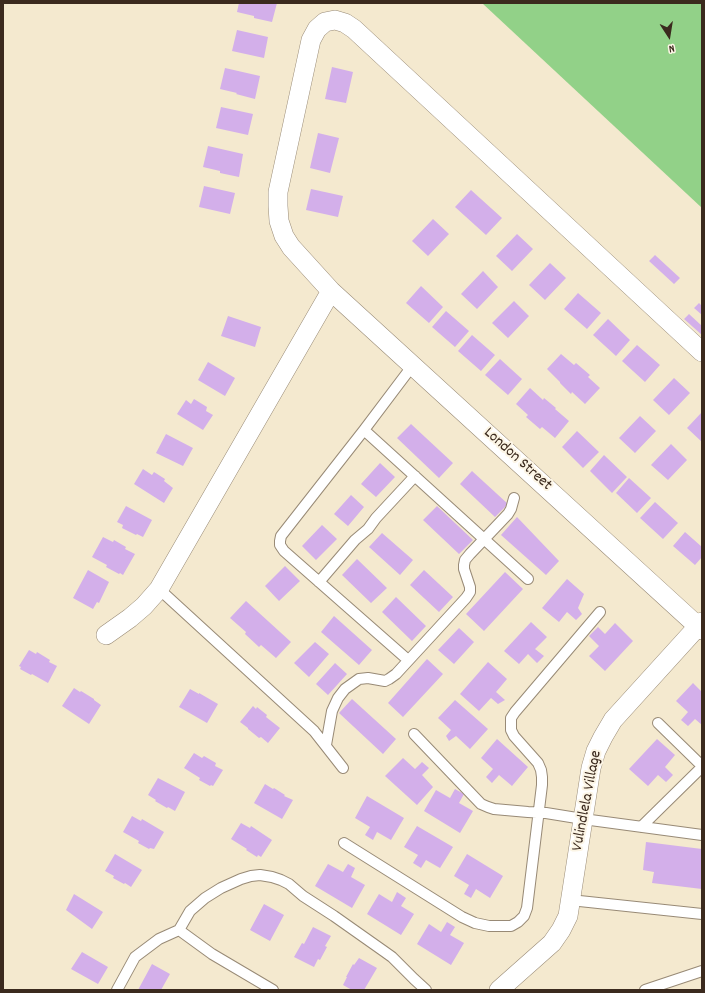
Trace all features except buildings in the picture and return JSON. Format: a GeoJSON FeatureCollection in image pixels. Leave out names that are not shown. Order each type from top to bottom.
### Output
{"type":"FeatureCollection","features":[{"type":"Feature","properties":{"kind":"street","name":"London Street"},"geometry":{"type":"LineString","coordinates":[[701,626],[331,291],[291,247],[284,236],[279,221],[278,192],[311,40],[316,28],[325,22],[335,20],[345,23],[354,29],[702,352]]}},
{"type":"Feature","properties":{"kind":"street"},"geometry":{"type":"LineString","coordinates":[[106,636],[144,606],[158,589],[331,291]]}},
{"type":"Feature","properties":{"kind":"street","name":"Vulindlela Village"},"geometry":{"type":"LineString","coordinates":[[499,990],[552,943],[568,916],[591,768],[596,751],[603,736],[613,720],[701,626]]}},
{"type":"Feature","properties":{"kind":"lane"},"geometry":{"type":"LineString","coordinates":[[408,660],[284,551],[280,545],[280,541],[282,536],[413,365]]}},
{"type":"Feature","properties":{"kind":"lane"},"geometry":{"type":"LineString","coordinates":[[364,430],[528,579]]}},
{"type":"Feature","properties":{"kind":"lane"},"geometry":{"type":"LineString","coordinates":[[319,582],[355,540],[368,529],[376,518],[415,476]]}},
{"type":"Feature","properties":{"kind":"lane"},"geometry":{"type":"LineString","coordinates":[[326,745],[332,711],[338,698],[345,689],[358,679],[368,678],[385,681],[396,674],[466,598],[470,592],[470,583],[464,569],[465,560],[508,514],[514,498]]}},
{"type":"Feature","properties":{"kind":"lane"},"geometry":{"type":"LineString","coordinates":[[158,589],[314,731],[342,768]]}},
{"type":"Feature","properties":{"kind":"lane"},"geometry":{"type":"LineString","coordinates":[[344,843],[462,918],[489,926],[511,926],[518,922],[524,916],[528,908],[542,785],[541,770],[538,763],[514,736],[511,730],[511,718],[600,612]]}},
{"type":"Feature","properties":{"kind":"lane"},"geometry":{"type":"LineString","coordinates":[[641,827],[702,767],[658,723]]}},
{"type":"Feature","properties":{"kind":"lane"},"geometry":{"type":"LineString","coordinates":[[414,734],[481,804],[494,809],[546,813],[583,820],[702,835]]}},
{"type":"Feature","properties":{"kind":"lane"},"geometry":{"type":"LineString","coordinates":[[117,990],[135,957],[159,939],[178,930],[190,911],[205,898],[221,888],[241,879],[260,875],[281,880],[288,884],[312,903],[334,916],[392,957],[426,990]]}},
{"type":"Feature","properties":{"kind":"lane"},"geometry":{"type":"LineString","coordinates":[[570,900],[702,914]]}},
{"type":"Feature","properties":{"kind":"lane"},"geometry":{"type":"LineString","coordinates":[[178,930],[212,954],[273,990]]}},
{"type":"Feature","properties":{"kind":"lane"},"geometry":{"type":"LineString","coordinates":[[645,990],[702,971]]}},
{"type":"Feature","properties":{"kind":"green space"},"geometry":{"type":"Polygon","coordinates":[[[482,3],[702,3],[702,208],[482,3]]]}}]}
